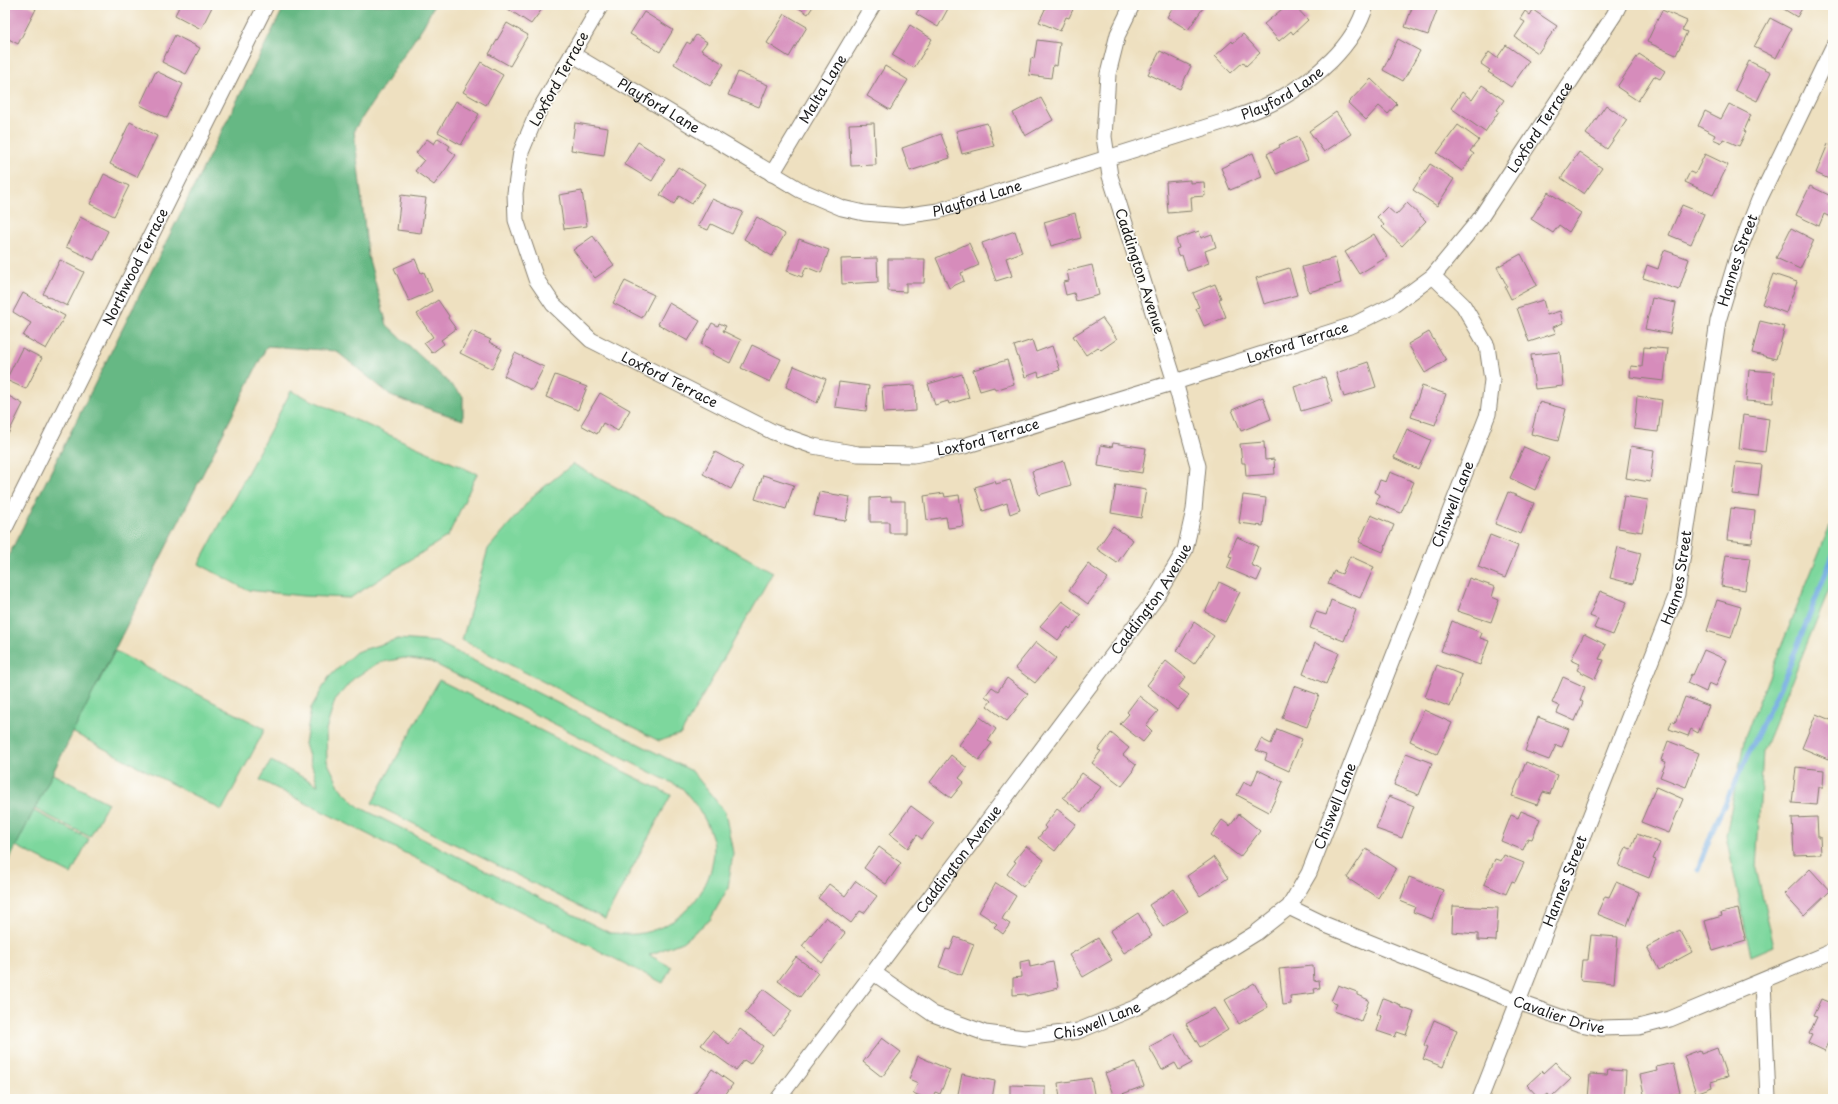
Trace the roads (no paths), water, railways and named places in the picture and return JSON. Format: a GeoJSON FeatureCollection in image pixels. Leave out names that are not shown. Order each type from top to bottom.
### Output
{"type":"FeatureCollection","features":[{"type":"Feature","properties":{"kind":"street","name":"Northwood Terrace"},"geometry":{"type":"LineString","coordinates":[[5,528],[266,5]]}},
{"type":"Feature","properties":{"kind":"street","name":"Loxford Terrace"},"geometry":{"type":"LineString","coordinates":[[601,5],[536,116],[521,152],[515,193],[516,220],[536,279],[553,304],[591,340],[774,432],[813,446],[858,454],[913,455],[964,446],[1175,382],[1353,325],[1396,304],[1434,276],[1480,220],[1614,15],[1619,5]]}},
{"type":"Feature","properties":{"kind":"street","name":"Malta Lane"},"geometry":{"type":"LineString","coordinates":[[772,174],[873,5]]}},
{"type":"Feature","properties":{"kind":"street","name":"Caddington Avenue"},"geometry":{"type":"LineString","coordinates":[[778,1099],[1158,595],[1185,550],[1194,510],[1198,466],[1175,382],[1110,176],[1104,138],[1108,74],[1118,34],[1132,5]]}},
{"type":"Feature","properties":{"kind":"street","name":"Playford Lane"},"geometry":{"type":"LineString","coordinates":[[572,54],[800,190],[842,208],[864,213],[903,216],[938,211],[1232,119],[1277,101],[1315,76],[1337,53],[1363,17],[1366,5]]}},
{"type":"Feature","properties":{"kind":"street","name":"Hannes Street"},"geometry":{"type":"LineString","coordinates":[[1480,1099],[1677,594],[1718,321],[1739,251],[1759,200],[1833,47]]}},
{"type":"Feature","properties":{"kind":"street","name":"Chiswell Lane"},"geometry":{"type":"LineString","coordinates":[[874,973],[933,1014],[985,1033],[1025,1038],[1078,1031],[1137,1007],[1256,933],[1289,907],[1309,873],[1488,414],[1492,380],[1487,346],[1464,305],[1434,276]]}},
{"type":"Feature","properties":{"kind":"street","name":"Cavalier Drive"},"geometry":{"type":"LineString","coordinates":[[1289,907],[1326,925],[1518,1002],[1580,1024],[1601,1028],[1639,1027],[1670,1019],[1763,982],[1833,951]]}},
{"type":"Feature","properties":{"kind":"street"},"geometry":{"type":"LineString","coordinates":[[1763,982],[1768,1099]]}},
{"type":"Feature","properties":{"kind":"waterway"},"geometry":{"type":"LineString","coordinates":[[1698,869],[1714,827],[1787,672],[1833,555]]}}]}
